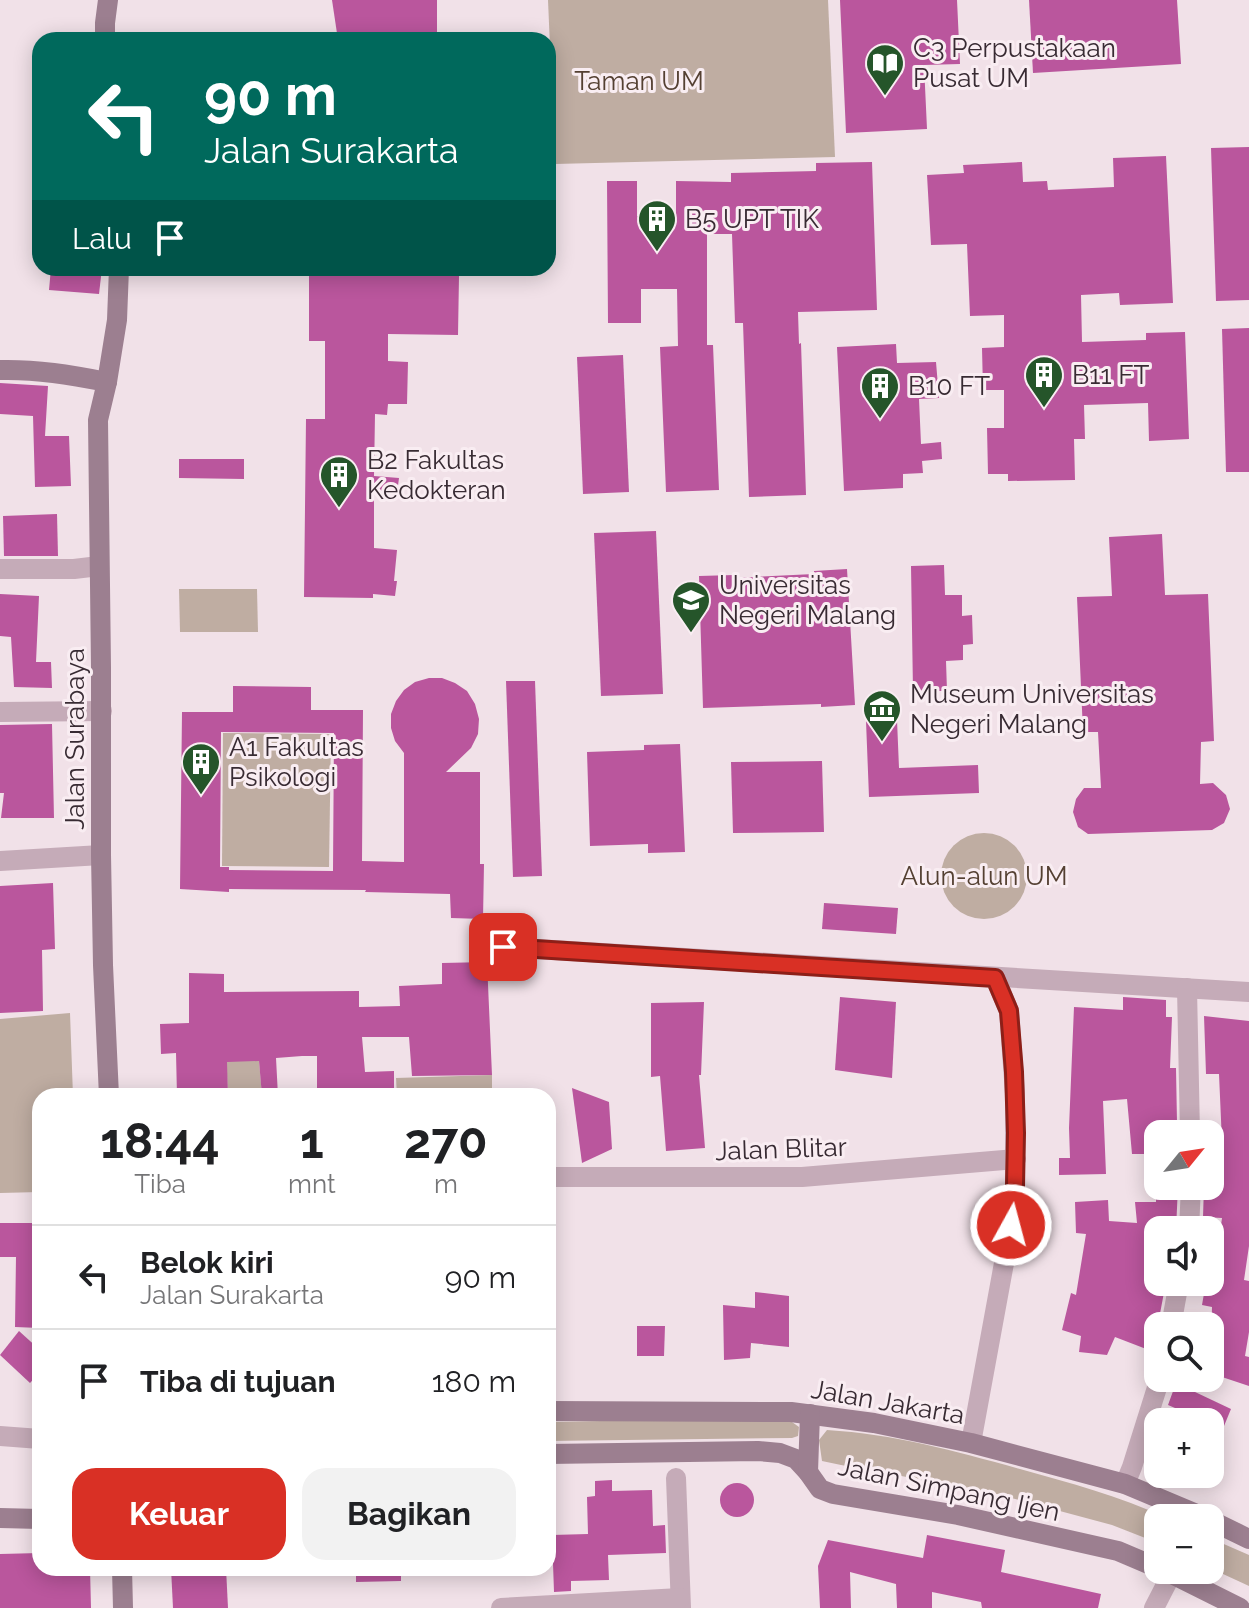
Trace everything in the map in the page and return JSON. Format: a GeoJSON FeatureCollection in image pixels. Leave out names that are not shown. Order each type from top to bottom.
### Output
{"type":"FeatureCollection","features":[{"type":"Feature","properties":{"kind":"main road"},"geometry":{"type":"LineString","coordinates":[[105,32],[108,0]]}},
{"type":"Feature","properties":{"kind":"main road","name":"Jalan Surabaya"},"geometry":{"type":"LineString","coordinates":[[109,1088],[101,855],[98,420],[117,320],[119,276]]}},
{"type":"Feature","properties":{"kind":"main road"},"geometry":{"type":"LineString","coordinates":[[0,370],[65,374],[107,382]]}},
{"type":"Feature","properties":{"kind":"main road","name":"Jalan Jakarta"},"geometry":{"type":"LineString","coordinates":[[556,1411],[791,1412],[874,1423],[971,1443],[1125,1484],[1172,1504]]}},
{"type":"Feature","properties":{"kind":"main road"},"geometry":{"type":"LineString","coordinates":[[808,1472],[810,1414]]}},
{"type":"Feature","properties":{"kind":"main road","name":"Jalan Simpang Ijen"},"geometry":{"type":"LineString","coordinates":[[556,1454],[780,1453],[796,1459],[820,1489],[833,1494],[973,1518],[1118,1551],[1144,1562]]}},
{"type":"Feature","properties":{"kind":"main road"},"geometry":{"type":"LineString","coordinates":[[0,1518],[32,1519]]}},
{"type":"Feature","properties":{"kind":"main road","name":"Jalan Jakarta"},"geometry":{"type":"LineString","coordinates":[[1224,1527],[1249,1539]]}},
{"type":"Feature","properties":{"kind":"main road"},"geometry":{"type":"LineString","coordinates":[[122,1576],[123,1608]]}},
{"type":"Feature","properties":{"kind":"main road","name":"Jalan Simpang Ijen"},"geometry":{"type":"LineString","coordinates":[[1193,1584],[1240,1608]]}},
{"type":"Feature","properties":{"kind":"street"},"geometry":{"type":"LineString","coordinates":[[0,569],[99,566]]}},
{"type":"Feature","properties":{"kind":"street"},"geometry":{"type":"LineString","coordinates":[[0,712],[102,711]]}},
{"type":"Feature","properties":{"kind":"street"},"geometry":{"type":"LineString","coordinates":[[0,861],[101,855]]}},
{"type":"Feature","properties":{"kind":"street"},"geometry":{"type":"LineString","coordinates":[[503,947],[1249,992]]}},
{"type":"Feature","properties":{"kind":"street"},"geometry":{"type":"LineString","coordinates":[[971,1443],[1011,1225],[1015,1186],[1015,1093],[1009,1011],[995,978]]}},
{"type":"Feature","properties":{"kind":"street"},"geometry":{"type":"LineString","coordinates":[[1009,1011],[1020,979]]}},
{"type":"Feature","properties":{"kind":"street"},"geometry":{"type":"LineString","coordinates":[[1187,988],[1190,1120]]}},
{"type":"Feature","properties":{"kind":"street","name":"Jalan Blitar"},"geometry":{"type":"LineString","coordinates":[[556,1177],[802,1177],[1016,1159]]}},
{"type":"Feature","properties":{"kind":"street"},"geometry":{"type":"LineString","coordinates":[[1125,1484],[1156,1392]]}},
{"type":"Feature","properties":{"kind":"street"},"geometry":{"type":"LineString","coordinates":[[0,1436],[32,1438]]}},
{"type":"Feature","properties":{"kind":"street"},"geometry":{"type":"LineString","coordinates":[[501,1608],[681,1603],[676,1478]]}},
{"type":"Feature","properties":{"kind":"street"},"geometry":{"type":"LineString","coordinates":[[1154,1608],[1161,1584]]}},
{"type":"Feature","properties":{"kind":"green space","name":"Taman UM"},"geometry":{"type":"Polygon","coordinates":[[[548,0],[828,0],[835,157],[556,164],[556,32],[549,32],[548,0]]]}},
{"type":"Feature","properties":{"kind":"green space"},"geometry":{"type":"Polygon","coordinates":[[[179,589],[257,589],[258,632],[180,632],[179,589]]]}},
{"type":"Feature","properties":{"kind":"green space"},"geometry":{"type":"Polygon","coordinates":[[[223,733],[331,734],[329,867],[222,866],[223,733]]]}},
{"type":"Feature","properties":{"kind":"green space","name":"Alun-alun UM"},"geometry":{"type":"Polygon","coordinates":[[[984,833],[1008,840],[1020,852],[1027,876],[1020,900],[1008,912],[984,919],[960,912],[948,900],[941,876],[948,852],[960,840],[984,833]]]}},
{"type":"Feature","properties":{"kind":"green space"},"geometry":{"type":"Polygon","coordinates":[[[70,1013],[73,1088],[32,1088],[32,1192],[0,1193],[0,1019],[70,1013]]]}},
{"type":"Feature","properties":{"kind":"green space"},"geometry":{"type":"Polygon","coordinates":[[[226,1052],[259,1061],[261,1088],[228,1088],[226,1052]]]}},
{"type":"Feature","properties":{"kind":"green space"},"geometry":{"type":"Polygon","coordinates":[[[492,1075],[492,1088],[397,1088],[396,1078],[492,1075]]]}},
{"type":"Feature","properties":{"kind":"green space"},"geometry":{"type":"Polygon","coordinates":[[[705,1419],[792,1422],[799,1427],[798,1436],[792,1438],[556,1441],[556,1422],[705,1419]]]}},
{"type":"Feature","properties":{"kind":"green space"},"geometry":{"type":"Polygon","coordinates":[[[827,1430],[900,1439],[1094,1490],[1144,1508],[1144,1538],[1112,1525],[989,1492],[822,1461],[819,1440],[827,1430]]]}},
{"type":"Feature","properties":{"kind":"green space"},"geometry":{"type":"Polygon","coordinates":[[[1224,1544],[1249,1555],[1249,1586],[1224,1574],[1224,1544]]]}},
{"type":"Feature","properties":{"kind":"building"},"geometry":{"type":"Polygon","coordinates":[[[332,0],[437,0],[437,32],[337,32],[332,0]]]}},
{"type":"Feature","properties":{"kind":"building","name":"C3 Perpustakaan Pusat UM"},"geometry":{"type":"Polygon","coordinates":[[[840,0],[957,0],[960,64],[924,65],[927,129],[846,133],[840,0]]]}},
{"type":"Feature","properties":{"kind":"building"},"geometry":{"type":"Polygon","coordinates":[[[1029,0],[1177,0],[1181,64],[1033,73],[1029,0]]]}},
{"type":"Feature","properties":{"kind":"building"},"geometry":{"type":"Polygon","coordinates":[[[1249,147],[1249,300],[1216,301],[1211,148],[1249,147]]]}},
{"type":"Feature","properties":{"kind":"building"},"geometry":{"type":"Polygon","coordinates":[[[1166,156],[1173,303],[1120,305],[1119,293],[1081,295],[1082,342],[1146,340],[1146,333],[1185,332],[1189,439],[1149,441],[1148,403],[1084,405],[1085,439],[1074,439],[1075,480],[1008,481],[1008,474],[988,474],[987,428],[1004,428],[1004,390],[983,390],[982,348],[1004,347],[1004,315],[970,316],[967,244],[931,245],[927,175],[964,173],[963,165],[1022,162],[1023,182],[1047,181],[1048,190],[1114,187],[1113,158],[1166,156]]]}},
{"type":"Feature","properties":{"kind":"building"},"geometry":{"type":"Polygon","coordinates":[[[872,162],[877,310],[798,312],[806,495],[749,497],[743,323],[735,323],[732,234],[707,234],[707,345],[713,345],[719,490],[666,492],[660,347],[678,346],[677,289],[641,289],[641,323],[608,323],[607,181],[637,181],[637,216],[676,216],[676,181],[731,182],[731,173],[816,171],[816,163],[872,162]]]}},
{"type":"Feature","properties":{"kind":"building"},"geometry":{"type":"Polygon","coordinates":[[[50,276],[101,276],[99,294],[49,290],[50,276]]]}},
{"type":"Feature","properties":{"kind":"building"},"geometry":{"type":"Polygon","coordinates":[[[309,276],[459,276],[458,335],[388,334],[388,361],[408,362],[407,404],[388,404],[387,415],[375,414],[374,476],[399,478],[397,493],[374,491],[374,548],[397,550],[395,596],[304,597],[306,419],[325,419],[325,341],[309,341],[309,276]]]}},
{"type":"Feature","properties":{"kind":"building"},"geometry":{"type":"Polygon","coordinates":[[[1249,328],[1249,472],[1226,472],[1222,329],[1249,328]]]}},
{"type":"Feature","properties":{"kind":"building","name":"B10 FT"},"geometry":{"type":"Polygon","coordinates":[[[896,344],[897,363],[936,362],[939,398],[919,399],[921,444],[941,442],[942,459],[922,461],[923,473],[903,474],[903,488],[844,491],[837,347],[896,344]]]}},
{"type":"Feature","properties":{"kind":"building"},"geometry":{"type":"Polygon","coordinates":[[[623,355],[629,492],[583,494],[577,357],[623,355]]]}},
{"type":"Feature","properties":{"kind":"building"},"geometry":{"type":"Polygon","coordinates":[[[0,383],[48,386],[45,436],[69,436],[71,486],[35,487],[33,416],[0,414],[0,383]]]}},
{"type":"Feature","properties":{"kind":"building"},"geometry":{"type":"Polygon","coordinates":[[[179,459],[244,459],[244,479],[179,478],[179,459]]]}},
{"type":"Feature","properties":{"kind":"building"},"geometry":{"type":"Polygon","coordinates":[[[57,514],[58,556],[4,556],[3,516],[57,514]]]}},
{"type":"Feature","properties":{"kind":"building"},"geometry":{"type":"Polygon","coordinates":[[[656,531],[663,694],[601,696],[594,533],[656,531]]]}},
{"type":"Feature","properties":{"kind":"building"},"geometry":{"type":"Polygon","coordinates":[[[1162,534],[1165,595],[1208,594],[1214,741],[1201,742],[1200,784],[1213,783],[1226,795],[1230,809],[1224,823],[1212,830],[1088,834],[1078,827],[1073,812],[1076,799],[1084,788],[1101,788],[1098,732],[1083,732],[1077,597],[1112,596],[1109,537],[1162,534]]]}},
{"type":"Feature","properties":{"kind":"building"},"geometry":{"type":"Polygon","coordinates":[[[944,565],[945,595],[962,595],[962,616],[972,615],[973,644],[963,645],[963,660],[946,661],[947,691],[913,691],[911,566],[944,565]]]}},
{"type":"Feature","properties":{"kind":"building"},"geometry":{"type":"Polygon","coordinates":[[[847,569],[855,705],[703,708],[699,576],[734,575],[734,578],[847,569]]]}},
{"type":"Feature","properties":{"kind":"building"},"geometry":{"type":"Polygon","coordinates":[[[0,594],[39,596],[36,662],[51,662],[52,688],[14,687],[11,637],[0,636],[0,594]]]}},
{"type":"Feature","properties":{"kind":"building"},"geometry":{"type":"Polygon","coordinates":[[[442,678],[467,691],[475,704],[479,719],[478,734],[471,748],[446,772],[480,772],[483,919],[451,918],[450,894],[366,890],[229,889],[229,892],[180,889],[182,712],[233,712],[233,686],[311,687],[311,710],[363,710],[362,861],[404,862],[404,753],[395,741],[391,714],[404,690],[415,682],[442,678]],[[221,732],[220,867],[229,867],[229,870],[333,871],[334,733],[221,732]]]}},
{"type":"Feature","properties":{"kind":"building"},"geometry":{"type":"Polygon","coordinates":[[[506,681],[535,681],[542,876],[513,877],[506,681]]]}},
{"type":"Feature","properties":{"kind":"building","name":"Museum Universitas Negeri Malang"},"geometry":{"type":"Polygon","coordinates":[[[897,720],[899,768],[978,765],[979,793],[869,797],[866,721],[897,720]]]}},
{"type":"Feature","properties":{"kind":"building"},"geometry":{"type":"Polygon","coordinates":[[[52,724],[54,818],[1,818],[4,793],[0,793],[0,725],[52,724]]]}},
{"type":"Feature","properties":{"kind":"building"},"geometry":{"type":"Polygon","coordinates":[[[680,744],[685,852],[648,853],[648,844],[590,846],[587,752],[644,750],[644,745],[680,744]]]}},
{"type":"Feature","properties":{"kind":"building"},"geometry":{"type":"Polygon","coordinates":[[[822,761],[824,832],[733,833],[731,762],[822,761]]]}},
{"type":"Feature","properties":{"kind":"building"},"geometry":{"type":"Polygon","coordinates":[[[53,883],[55,949],[42,950],[43,1011],[0,1013],[0,886],[53,883]]]}},
{"type":"Feature","properties":{"kind":"building"},"geometry":{"type":"Polygon","coordinates":[[[824,903],[898,908],[896,934],[822,929],[824,903]]]}},
{"type":"Feature","properties":{"kind":"building"},"geometry":{"type":"Polygon","coordinates":[[[487,962],[492,1075],[412,1076],[409,1037],[362,1037],[365,1072],[394,1071],[394,1088],[317,1088],[317,1056],[302,1056],[276,1058],[278,1088],[261,1088],[259,1061],[227,1062],[228,1088],[177,1088],[176,1053],[161,1054],[160,1024],[189,1023],[189,973],[224,974],[224,992],[359,991],[359,1007],[400,1006],[399,986],[442,984],[442,963],[487,962]]]}},
{"type":"Feature","properties":{"kind":"building"},"geometry":{"type":"Polygon","coordinates":[[[840,997],[896,1002],[892,1078],[835,1070],[840,997]]]}},
{"type":"Feature","properties":{"kind":"building"},"geometry":{"type":"Polygon","coordinates":[[[1123,997],[1166,1000],[1166,1017],[1172,1017],[1170,1068],[1176,1068],[1177,1120],[1144,1120],[1144,1154],[1132,1154],[1127,1099],[1103,1101],[1106,1174],[1059,1175],[1059,1158],[1070,1158],[1074,1007],[1123,1010],[1123,997]]]}},
{"type":"Feature","properties":{"kind":"building"},"geometry":{"type":"Polygon","coordinates":[[[704,1002],[699,1075],[705,1148],[666,1151],[660,1076],[651,1077],[651,1003],[704,1002]]]}},
{"type":"Feature","properties":{"kind":"building"},"geometry":{"type":"Polygon","coordinates":[[[1204,1016],[1249,1021],[1249,1246],[1244,1280],[1249,1281],[1249,1332],[1245,1356],[1249,1357],[1249,1386],[1224,1378],[1224,1312],[1212,1312],[1212,1307],[1202,1305],[1204,1296],[1224,1296],[1224,1216],[1203,1216],[1204,1200],[1224,1200],[1224,1120],[1221,1120],[1219,1074],[1206,1074],[1204,1016]]]}},
{"type":"Feature","properties":{"kind":"building"},"geometry":{"type":"Polygon","coordinates":[[[572,1088],[609,1102],[612,1149],[582,1163],[572,1088]]]}},
{"type":"Feature","properties":{"kind":"building"},"geometry":{"type":"Polygon","coordinates":[[[1108,1200],[1109,1221],[1137,1223],[1135,1202],[1177,1200],[1177,1216],[1144,1216],[1144,1296],[1163,1296],[1160,1312],[1144,1312],[1144,1348],[1115,1337],[1107,1355],[1079,1352],[1081,1336],[1062,1330],[1071,1293],[1076,1295],[1086,1234],[1076,1233],[1075,1202],[1108,1200]]]}},
{"type":"Feature","properties":{"kind":"building"},"geometry":{"type":"Polygon","coordinates":[[[0,1223],[32,1223],[32,1328],[15,1327],[16,1257],[0,1257],[0,1223]]]}},
{"type":"Feature","properties":{"kind":"building"},"geometry":{"type":"Polygon","coordinates":[[[755,1292],[789,1296],[789,1347],[751,1343],[750,1358],[724,1360],[723,1305],[755,1308],[755,1292]]]}},
{"type":"Feature","properties":{"kind":"building"},"geometry":{"type":"Polygon","coordinates":[[[637,1326],[665,1326],[664,1356],[637,1356],[637,1326]]]}},
{"type":"Feature","properties":{"kind":"building"},"geometry":{"type":"Polygon","coordinates":[[[19,1331],[32,1343],[32,1381],[30,1383],[0,1355],[19,1331]]]}},
{"type":"Feature","properties":{"kind":"building"},"geometry":{"type":"Polygon","coordinates":[[[1173,1392],[1195,1392],[1231,1409],[1224,1426],[1224,1408],[1175,1408],[1168,1405],[1173,1392]]]}},
{"type":"Feature","properties":{"kind":"building"},"geometry":{"type":"Polygon","coordinates":[[[612,1480],[612,1491],[652,1490],[653,1526],[665,1525],[666,1553],[608,1555],[609,1580],[571,1581],[571,1591],[554,1592],[556,1535],[588,1534],[587,1497],[595,1496],[595,1481],[612,1480]]]}},
{"type":"Feature","properties":{"kind":"building"},"geometry":{"type":"Polygon","coordinates":[[[737,1483],[749,1488],[754,1500],[749,1512],[737,1517],[725,1512],[720,1500],[725,1488],[737,1483]]]}},
{"type":"Feature","properties":{"kind":"building"},"geometry":{"type":"Polygon","coordinates":[[[927,1535],[1005,1550],[1001,1572],[1101,1594],[1098,1608],[982,1608],[981,1602],[932,1592],[932,1608],[897,1608],[896,1584],[850,1572],[851,1608],[820,1608],[818,1566],[828,1540],[923,1558],[927,1535]]]}},
{"type":"Feature","properties":{"kind":"building"},"geometry":{"type":"Polygon","coordinates":[[[32,1553],[32,1576],[90,1576],[91,1608],[0,1608],[0,1554],[32,1553]]]}},
{"type":"Feature","properties":{"kind":"building"},"geometry":{"type":"Polygon","coordinates":[[[171,1576],[226,1576],[228,1608],[173,1608],[171,1576]]]}},
{"type":"Feature","properties":{"kind":"building"},"geometry":{"type":"Polygon","coordinates":[[[356,1576],[401,1576],[401,1581],[356,1582],[356,1576]]]}},
{"type":"Feature","properties":{"kind":"place","name":"C3 Perpustakaan Pusat UM"},"geometry":{"type":"Point","coordinates":[885,97]}},
{"type":"Feature","properties":{"kind":"place","name":"B5 UPT TIK"},"geometry":{"type":"Point","coordinates":[657,253]}},
{"type":"Feature","properties":{"kind":"place","name":"B11 FT"},"geometry":{"type":"Point","coordinates":[1044,409]}},
{"type":"Feature","properties":{"kind":"place","name":"B10 FT"},"geometry":{"type":"Point","coordinates":[880,420]}},
{"type":"Feature","properties":{"kind":"place","name":"B2 Fakultas Kedokteran"},"geometry":{"type":"Point","coordinates":[339,509]}},
{"type":"Feature","properties":{"kind":"place","name":"Universitas Negeri Malang"},"geometry":{"type":"Point","coordinates":[691,634]}},
{"type":"Feature","properties":{"kind":"place","name":"Museum Universitas Negeri Malang"},"geometry":{"type":"Point","coordinates":[882,743]}},
{"type":"Feature","properties":{"kind":"place","name":"A1 Fakultas Psikologi"},"geometry":{"type":"Point","coordinates":[201,796]}},
{"type":"Feature","properties":{"kind":"route"},"geometry":{"type":"LineString","coordinates":[[503,947],[995,978],[1009,1011],[1014,1072],[1015,1186],[1011,1225]]}}]}
